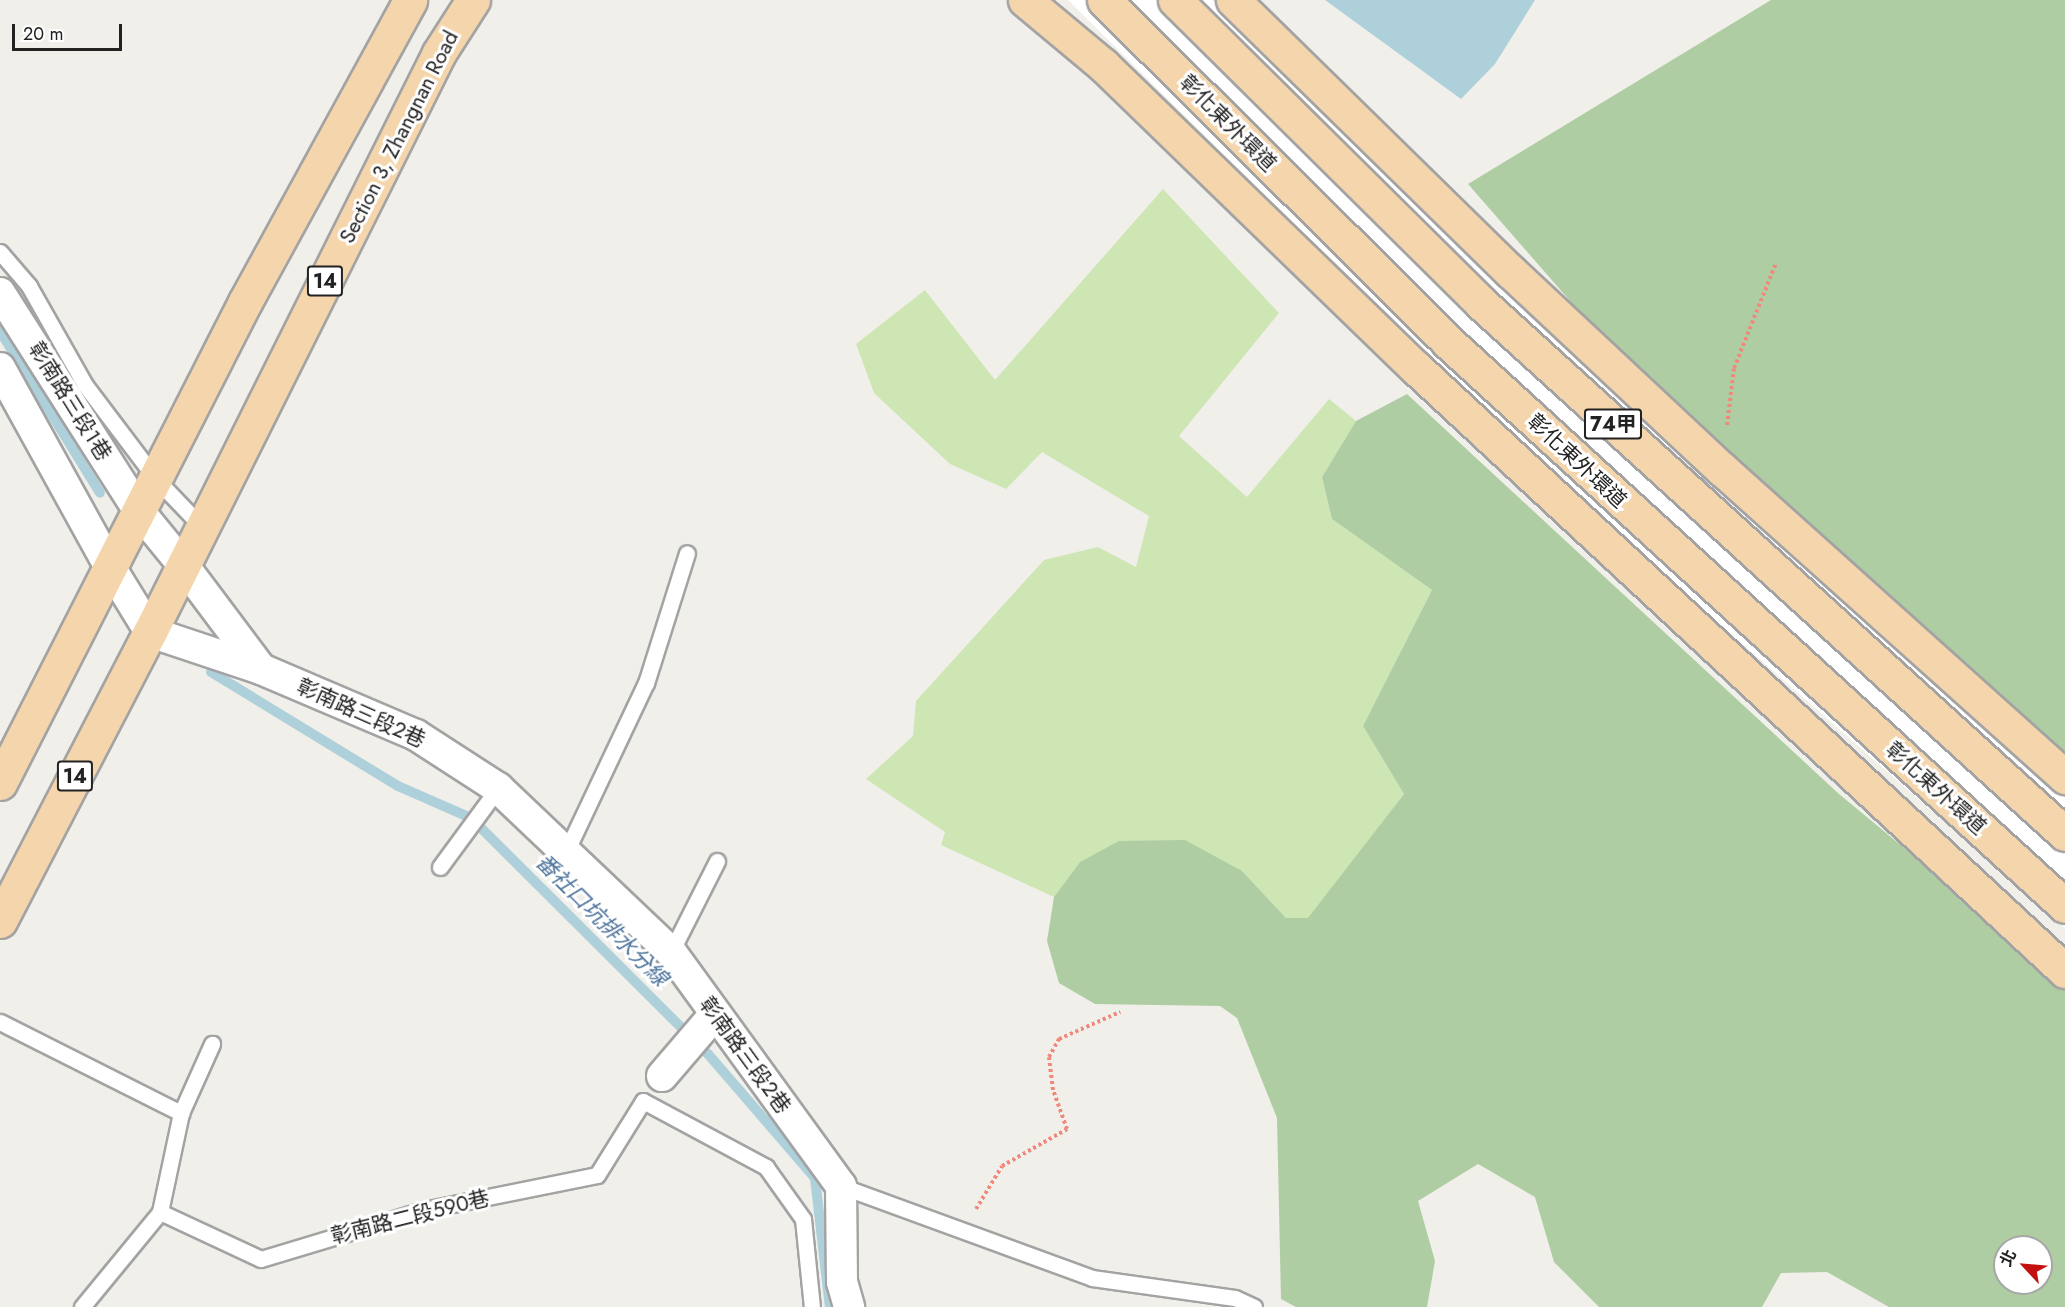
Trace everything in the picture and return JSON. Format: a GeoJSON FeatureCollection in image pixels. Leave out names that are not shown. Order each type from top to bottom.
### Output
{"type":"FeatureCollection","features":[{"type":"Feature","properties":{"kind":"main road"},"geometry":{"type":"LineString","coordinates":[[0,783],[251,292],[410,0]]}},
{"type":"Feature","properties":{"kind":"main road","name":"Section 3, Zhangnan Road"},"geometry":{"type":"LineString","coordinates":[[183,565],[439,53],[473,0]]}},
{"type":"Feature","properties":{"kind":"main road"},"geometry":{"type":"LineString","coordinates":[[1025,0],[1103,65],[1416,368],[1634,568],[2065,971]]}},
{"type":"Feature","properties":{"kind":"main road","name":"彰化東外環道"},"geometry":{"type":"LineString","coordinates":[[1104,0],[1447,341],[2065,906]]}},
{"type":"Feature","properties":{"kind":"main road","name":"74甲"},"geometry":{"type":"LineString","coordinates":[[1176,0],[1481,303],[2065,834]]}},
{"type":"Feature","properties":{"kind":"main road","name":"74甲"},"geometry":{"type":"LineString","coordinates":[[1233,0],[1510,271],[1723,470],[2065,777]]}},
{"type":"Feature","properties":{"kind":"main road","name":"14"},"geometry":{"type":"LineString","coordinates":[[0,921],[183,565]]}},
{"type":"Feature","properties":{"kind":"street","name":"彰南路三段1巷"},"geometry":{"type":"LineString","coordinates":[[0,293],[138,510]]}},
{"type":"Feature","properties":{"kind":"street"},"geometry":{"type":"LineString","coordinates":[[0,368],[110,567],[150,632]]}},
{"type":"Feature","properties":{"kind":"street"},"geometry":{"type":"LineString","coordinates":[[138,510],[183,565],[261,669]]}},
{"type":"Feature","properties":{"kind":"street","name":"彰南路三段2巷"},"geometry":{"type":"LineString","coordinates":[[150,632],[261,669],[416,735],[498,788],[565,854],[671,952],[841,1186]]}},
{"type":"Feature","properties":{"kind":"street"},"geometry":{"type":"LineString","coordinates":[[662,1076],[715,1014]]}},
{"type":"Feature","properties":{"kind":"street"},"geometry":{"type":"LineString","coordinates":[[841,1186],[842,1282],[849,1307]]}},
{"type":"Feature","properties":{"kind":"lane"},"geometry":{"type":"LineString","coordinates":[[0,252],[29,286],[85,385],[156,478],[202,527]]}},
{"type":"Feature","properties":{"kind":"lane"},"geometry":{"type":"LineString","coordinates":[[565,854],[646,682],[687,553]]}},
{"type":"Feature","properties":{"kind":"lane"},"geometry":{"type":"LineString","coordinates":[[440,867],[498,788]]}},
{"type":"Feature","properties":{"kind":"lane"},"geometry":{"type":"LineString","coordinates":[[671,952],[717,861]]}},
{"type":"Feature","properties":{"kind":"lane"},"geometry":{"type":"LineString","coordinates":[[0,1022],[181,1113]]}},
{"type":"Feature","properties":{"kind":"lane"},"geometry":{"type":"LineString","coordinates":[[82,1307],[160,1212],[181,1113],[212,1044]]}},
{"type":"Feature","properties":{"kind":"lane","name":"彰南路二段590巷"},"geometry":{"type":"LineString","coordinates":[[160,1212],[261,1259],[423,1210],[597,1175],[643,1101],[662,1076]]}},
{"type":"Feature","properties":{"kind":"lane"},"geometry":{"type":"LineString","coordinates":[[643,1101],[766,1167],[803,1219],[812,1307]]}},
{"type":"Feature","properties":{"kind":"lane"},"geometry":{"type":"LineString","coordinates":[[841,1186],[1092,1278],[1235,1298],[1254,1307]]}},
{"type":"Feature","properties":{"kind":"path"},"geometry":{"type":"LineString","coordinates":[[1723,470],[1734,368],[1776,263]]}},
{"type":"Feature","properties":{"kind":"path"},"geometry":{"type":"LineString","coordinates":[[963,1231],[1002,1166],[1067,1129],[1053,1090],[1049,1057],[1059,1039],[1120,1012]]}},
{"type":"Feature","properties":{"kind":"green space"},"geometry":{"type":"Polygon","coordinates":[[[1771,0],[2065,0],[2065,770],[1660,404],[1468,184],[1771,0]]]}},
{"type":"Feature","properties":{"kind":"green space"},"geometry":{"type":"Polygon","coordinates":[[[1163,189],[1279,313],[1179,436],[1247,497],[1329,399],[1356,421],[1322,477],[1332,519],[1432,590],[1363,726],[1404,794],[1308,919],[1286,918],[1242,871],[1080,862],[1054,897],[941,845],[945,832],[866,779],[913,736],[916,701],[1044,560],[1098,547],[1136,567],[1149,516],[1042,452],[1006,489],[950,464],[874,393],[856,344],[925,290],[995,380],[1163,189]]]}},
{"type":"Feature","properties":{"kind":"green space"},"geometry":{"type":"Polygon","coordinates":[[[1407,394],[1839,794],[2065,981],[2065,1307],[1889,1307],[1827,1272],[1781,1273],[1762,1307],[1599,1307],[1554,1262],[1535,1197],[1478,1164],[1418,1201],[1435,1261],[1427,1307],[1296,1307],[1281,1299],[1277,1118],[1237,1018],[1220,1006],[1095,1004],[1059,983],[1047,941],[1054,897],[1080,862],[1119,841],[1185,840],[1242,871],[1286,918],[1308,918],[1404,794],[1363,726],[1432,590],[1332,519],[1322,477],[1356,421],[1407,394]]]}},
{"type":"Feature","properties":{"kind":"water"},"geometry":{"type":"Polygon","coordinates":[[[1325,0],[1535,0],[1495,64],[1461,99],[1325,0]]]}},
{"type":"Feature","properties":{"kind":"pier"},"geometry":{"type":"Polygon","coordinates":[[[1068,0],[1212,0],[1498,284],[1666,437],[2065,785],[2065,928],[1596,515],[1430,359],[1068,0]]]}},
{"type":"Feature","properties":{"kind":"waterway","name":"番社口坑排水分線"},"geometry":{"type":"LineString","coordinates":[[0,331],[100,493]]}},
{"type":"Feature","properties":{"kind":"waterway","name":"番社口坑排水分線"},"geometry":{"type":"LineString","coordinates":[[211,672],[398,786],[471,818],[708,1054],[815,1178],[830,1307]]}}]}
